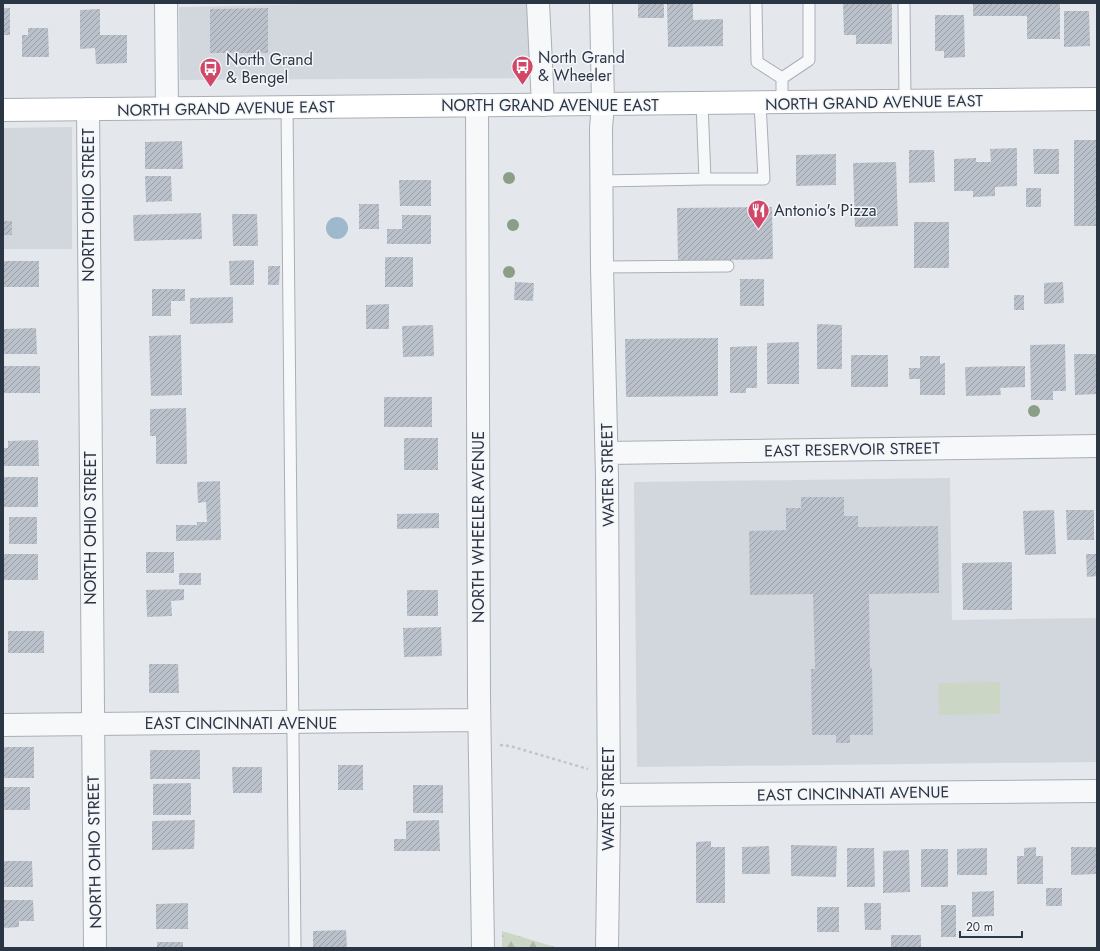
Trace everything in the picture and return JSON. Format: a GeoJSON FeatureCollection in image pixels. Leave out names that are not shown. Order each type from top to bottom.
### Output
{"type":"FeatureCollection","features":[{"type":"Feature","properties":{"kind":"street"},"geometry":{"type":"LineString","coordinates":[[166,3],[167,108]]}},
{"type":"Feature","properties":{"kind":"street"},"geometry":{"type":"LineString","coordinates":[[538,3],[543,105]]}},
{"type":"Feature","properties":{"kind":"street","name":"WATER STREET"},"geometry":{"type":"LineString","coordinates":[[601,3],[603,104],[601,128],[602,267],[606,452],[608,785],[607,948]]}},
{"type":"Feature","properties":{"kind":"street","name":"NORTH GRAND AVENUE EAST"},"geometry":{"type":"LineString","coordinates":[[3,110],[1097,99]]}},
{"type":"Feature","properties":{"kind":"street","name":"NORTH WHEELER AVENUE"},"geometry":{"type":"LineString","coordinates":[[477,105],[479,720],[483,948]]}},
{"type":"Feature","properties":{"kind":"street","name":"NORTH OHIO STREET"},"geometry":{"type":"LineString","coordinates":[[88,109],[95,948]]}},
{"type":"Feature","properties":{"kind":"street","name":"EAST RESERVOIR STREET"},"geometry":{"type":"LineString","coordinates":[[606,452],[1097,446]]}},
{"type":"Feature","properties":{"kind":"street","name":"EAST CINCINNATI AVENUE"},"geometry":{"type":"LineString","coordinates":[[3,725],[479,720]]}},
{"type":"Feature","properties":{"kind":"street","name":"EAST CINCINNATI AVENUE"},"geometry":{"type":"LineString","coordinates":[[608,785],[1097,790]]}},
{"type":"Feature","properties":{"kind":"lane"},"geometry":{"type":"LineString","coordinates":[[756,3],[756,62],[782,78]]}},
{"type":"Feature","properties":{"kind":"lane"},"geometry":{"type":"LineString","coordinates":[[782,78],[809,60],[809,3]]}},
{"type":"Feature","properties":{"kind":"lane"},"geometry":{"type":"LineString","coordinates":[[904,3],[905,101]]}},
{"type":"Feature","properties":{"kind":"lane"},"geometry":{"type":"LineString","coordinates":[[782,78],[782,102]]}},
{"type":"Feature","properties":{"kind":"lane"},"geometry":{"type":"LineString","coordinates":[[702,103],[705,179]]}},
{"type":"Feature","properties":{"kind":"lane"},"geometry":{"type":"LineString","coordinates":[[602,181],[764,179],[760,103]]}},
{"type":"Feature","properties":{"kind":"lane"},"geometry":{"type":"LineString","coordinates":[[287,107],[294,948]]}},
{"type":"Feature","properties":{"kind":"lane"},"geometry":{"type":"LineString","coordinates":[[602,267],[728,266]]}},
{"type":"Feature","properties":{"kind":"path"},"geometry":{"type":"LineString","coordinates":[[480,743],[510,746],[608,785]]}},
{"type":"Feature","properties":{"kind":"shaded area"},"geometry":{"type":"Polygon","coordinates":[[[348,3],[532,3],[532,78],[180,80],[179,7],[348,3]]]}},
{"type":"Feature","properties":{"kind":"shaded area"},"geometry":{"type":"Polygon","coordinates":[[[72,127],[72,249],[3,249],[3,128],[72,127]]]}},
{"type":"Feature","properties":{"kind":"shaded area"},"geometry":{"type":"Polygon","coordinates":[[[950,478],[952,620],[1097,618],[1097,762],[637,767],[634,482],[950,478]]]}},
{"type":"Feature","properties":{"kind":"green space"},"geometry":{"type":"Polygon","coordinates":[[[1000,682],[1000,714],[939,715],[938,683],[1000,682]]]}},
{"type":"Feature","properties":{"kind":"green space"},"geometry":{"type":"Polygon","coordinates":[[[502,931],[558,948],[502,948],[502,931]]]}},
{"type":"Feature","properties":{"kind":"water"},"geometry":{"type":"Polygon","coordinates":[[[337,217],[345,220],[348,228],[345,236],[337,239],[329,236],[326,228],[329,220],[337,217]]]}},
{"type":"Feature","properties":{"kind":"building"},"geometry":{"type":"Polygon","coordinates":[[[638,3],[664,3],[664,18],[638,18],[638,3]]]}},
{"type":"Feature","properties":{"kind":"building"},"geometry":{"type":"Polygon","coordinates":[[[667,3],[693,3],[693,20],[723,19],[723,46],[668,47],[667,3]]]}},
{"type":"Feature","properties":{"kind":"building"},"geometry":{"type":"Polygon","coordinates":[[[843,3],[892,3],[892,44],[856,44],[856,35],[844,35],[843,3]]]}},
{"type":"Feature","properties":{"kind":"building"},"geometry":{"type":"Polygon","coordinates":[[[973,3],[1060,3],[1060,39],[1027,39],[1027,16],[973,16],[973,3]]]}},
{"type":"Feature","properties":{"kind":"building"},"geometry":{"type":"Polygon","coordinates":[[[3,8],[10,8],[10,35],[3,35],[3,8]]]}},
{"type":"Feature","properties":{"kind":"building"},"geometry":{"type":"Polygon","coordinates":[[[268,8],[268,53],[210,53],[210,9],[268,8]]]}},
{"type":"Feature","properties":{"kind":"building"},"geometry":{"type":"Polygon","coordinates":[[[100,9],[100,35],[127,35],[127,63],[96,64],[95,48],[80,49],[80,10],[100,9]]]}},
{"type":"Feature","properties":{"kind":"building"},"geometry":{"type":"Polygon","coordinates":[[[1064,11],[1089,11],[1090,46],[1064,47],[1064,11]]]}},
{"type":"Feature","properties":{"kind":"building"},"geometry":{"type":"Polygon","coordinates":[[[935,15],[964,15],[965,57],[944,58],[944,51],[935,51],[935,15]]]}},
{"type":"Feature","properties":{"kind":"building"},"geometry":{"type":"Polygon","coordinates":[[[28,28],[48,28],[49,57],[22,57],[22,35],[28,35],[28,28]]]}},
{"type":"Feature","properties":{"kind":"building"},"geometry":{"type":"Polygon","coordinates":[[[1074,140],[1097,140],[1097,226],[1074,226],[1074,140]]]}},
{"type":"Feature","properties":{"kind":"building"},"geometry":{"type":"Polygon","coordinates":[[[182,141],[183,169],[145,169],[145,142],[182,141]]]}},
{"type":"Feature","properties":{"kind":"building"},"geometry":{"type":"Polygon","coordinates":[[[1017,148],[1017,186],[995,187],[995,196],[973,197],[973,191],[954,191],[954,159],[976,158],[976,162],[991,162],[990,149],[1017,148]]]}},
{"type":"Feature","properties":{"kind":"building"},"geometry":{"type":"Polygon","coordinates":[[[1033,149],[1059,149],[1059,174],[1034,174],[1033,149]]]}},
{"type":"Feature","properties":{"kind":"building"},"geometry":{"type":"Polygon","coordinates":[[[909,150],[934,150],[935,182],[909,183],[909,150]]]}},
{"type":"Feature","properties":{"kind":"building"},"geometry":{"type":"Polygon","coordinates":[[[836,154],[836,185],[796,186],[796,155],[836,154]]]}},
{"type":"Feature","properties":{"kind":"building"},"geometry":{"type":"Polygon","coordinates":[[[896,162],[898,226],[855,227],[853,163],[896,162]]]}},
{"type":"Feature","properties":{"kind":"building"},"geometry":{"type":"Polygon","coordinates":[[[145,176],[171,176],[172,201],[146,202],[145,176]]]}},
{"type":"Feature","properties":{"kind":"building"},"geometry":{"type":"Polygon","coordinates":[[[399,180],[431,180],[431,206],[400,206],[399,180]]]}},
{"type":"Feature","properties":{"kind":"building"},"geometry":{"type":"Polygon","coordinates":[[[1026,188],[1041,188],[1041,207],[1026,207],[1026,188]]]}},
{"type":"Feature","properties":{"kind":"building"},"geometry":{"type":"Polygon","coordinates":[[[359,204],[379,204],[379,229],[359,229],[359,204]]]}},
{"type":"Feature","properties":{"kind":"building"},"geometry":{"type":"Polygon","coordinates":[[[772,207],[773,259],[678,261],[677,208],[772,207]]]}},
{"type":"Feature","properties":{"kind":"building"},"geometry":{"type":"Polygon","coordinates":[[[201,213],[202,239],[134,241],[133,215],[201,213]]]}},
{"type":"Feature","properties":{"kind":"building"},"geometry":{"type":"Polygon","coordinates":[[[232,214],[257,214],[258,246],[233,246],[232,214]]]}},
{"type":"Feature","properties":{"kind":"building"},"geometry":{"type":"Polygon","coordinates":[[[402,215],[431,215],[431,244],[387,244],[387,229],[402,229],[402,215]]]}},
{"type":"Feature","properties":{"kind":"building"},"geometry":{"type":"Polygon","coordinates":[[[3,221],[12,221],[12,235],[3,235],[3,221]]]}},
{"type":"Feature","properties":{"kind":"building"},"geometry":{"type":"Polygon","coordinates":[[[914,222],[949,222],[949,268],[914,268],[914,222]]]}},
{"type":"Feature","properties":{"kind":"building"},"geometry":{"type":"Polygon","coordinates":[[[385,257],[413,257],[413,287],[385,287],[385,257]]]}},
{"type":"Feature","properties":{"kind":"building"},"geometry":{"type":"Polygon","coordinates":[[[254,260],[254,285],[230,285],[229,261],[254,260]]]}},
{"type":"Feature","properties":{"kind":"building"},"geometry":{"type":"Polygon","coordinates":[[[4,261],[39,261],[39,287],[4,287],[4,261]]]}},
{"type":"Feature","properties":{"kind":"building"},"geometry":{"type":"Polygon","coordinates":[[[268,266],[280,266],[279,285],[268,285],[268,266]]]}},
{"type":"Feature","properties":{"kind":"building"},"geometry":{"type":"Polygon","coordinates":[[[740,279],[764,279],[764,306],[740,306],[740,279]]]}},
{"type":"Feature","properties":{"kind":"building"},"geometry":{"type":"Polygon","coordinates":[[[515,282],[534,283],[533,301],[514,300],[515,282]]]}},
{"type":"Feature","properties":{"kind":"building"},"geometry":{"type":"Polygon","coordinates":[[[1063,282],[1064,303],[1044,304],[1044,283],[1063,282]]]}},
{"type":"Feature","properties":{"kind":"building"},"geometry":{"type":"Polygon","coordinates":[[[152,289],[185,289],[185,301],[171,301],[171,316],[152,316],[152,289]]]}},
{"type":"Feature","properties":{"kind":"building"},"geometry":{"type":"Polygon","coordinates":[[[1014,295],[1024,295],[1024,310],[1014,310],[1014,295]]]}},
{"type":"Feature","properties":{"kind":"building"},"geometry":{"type":"Polygon","coordinates":[[[233,297],[233,323],[190,324],[190,298],[233,297]]]}},
{"type":"Feature","properties":{"kind":"building"},"geometry":{"type":"Polygon","coordinates":[[[389,304],[389,329],[366,329],[366,305],[389,304]]]}},
{"type":"Feature","properties":{"kind":"building"},"geometry":{"type":"Polygon","coordinates":[[[817,324],[842,325],[842,369],[817,369],[817,324]]]}},
{"type":"Feature","properties":{"kind":"building"},"geometry":{"type":"Polygon","coordinates":[[[433,325],[434,356],[403,357],[402,326],[433,325]]]}},
{"type":"Feature","properties":{"kind":"building"},"geometry":{"type":"Polygon","coordinates":[[[36,328],[37,354],[4,354],[4,329],[36,328]]]}},
{"type":"Feature","properties":{"kind":"building"},"geometry":{"type":"Polygon","coordinates":[[[181,335],[182,395],[151,396],[149,336],[181,335]]]}},
{"type":"Feature","properties":{"kind":"building"},"geometry":{"type":"Polygon","coordinates":[[[718,338],[718,396],[626,397],[625,339],[718,338]]]}},
{"type":"Feature","properties":{"kind":"building"},"geometry":{"type":"Polygon","coordinates":[[[799,342],[799,384],[767,384],[767,343],[799,342]]]}},
{"type":"Feature","properties":{"kind":"building"},"geometry":{"type":"Polygon","coordinates":[[[1065,344],[1066,391],[1053,391],[1053,400],[1031,400],[1030,345],[1065,344]]]}},
{"type":"Feature","properties":{"kind":"building"},"geometry":{"type":"Polygon","coordinates":[[[757,346],[757,388],[746,388],[746,393],[730,393],[730,347],[757,346]]]}},
{"type":"Feature","properties":{"kind":"building"},"geometry":{"type":"Polygon","coordinates":[[[1074,354],[1097,354],[1097,394],[1075,395],[1074,354]]]}},
{"type":"Feature","properties":{"kind":"building"},"geometry":{"type":"Polygon","coordinates":[[[851,355],[888,355],[888,387],[851,387],[851,355]]]}},
{"type":"Feature","properties":{"kind":"building"},"geometry":{"type":"Polygon","coordinates":[[[920,356],[940,356],[940,364],[945,363],[945,395],[920,395],[920,379],[909,379],[909,368],[920,368],[920,356]]]}},
{"type":"Feature","properties":{"kind":"building"},"geometry":{"type":"Polygon","coordinates":[[[3,366],[40,366],[40,393],[3,393],[3,366]]]}},
{"type":"Feature","properties":{"kind":"building"},"geometry":{"type":"Polygon","coordinates":[[[1025,366],[1025,387],[1000,388],[1001,395],[966,396],[965,367],[1025,366]]]}},
{"type":"Feature","properties":{"kind":"building"},"geometry":{"type":"Polygon","coordinates":[[[384,397],[432,397],[432,427],[384,427],[384,397]]]}},
{"type":"Feature","properties":{"kind":"building"},"geometry":{"type":"Polygon","coordinates":[[[186,408],[187,464],[156,464],[156,436],[150,436],[150,409],[186,408]]]}},
{"type":"Feature","properties":{"kind":"building"},"geometry":{"type":"Polygon","coordinates":[[[404,438],[438,438],[438,470],[404,470],[404,438]]]}},
{"type":"Feature","properties":{"kind":"building"},"geometry":{"type":"Polygon","coordinates":[[[38,440],[39,466],[3,466],[3,448],[8,448],[8,441],[38,440]]]}},
{"type":"Feature","properties":{"kind":"building"},"geometry":{"type":"Polygon","coordinates":[[[3,477],[38,477],[38,507],[3,507],[3,477]]]}},
{"type":"Feature","properties":{"kind":"building"},"geometry":{"type":"Polygon","coordinates":[[[220,481],[221,540],[176,541],[176,525],[197,525],[197,522],[207,522],[206,502],[198,503],[197,482],[220,481]]]}},
{"type":"Feature","properties":{"kind":"building"},"geometry":{"type":"Polygon","coordinates":[[[801,497],[844,497],[844,516],[858,516],[858,527],[938,526],[939,593],[869,594],[873,735],[850,735],[850,743],[836,743],[836,735],[812,735],[811,669],[815,669],[813,594],[750,595],[749,531],[786,530],[786,508],[801,508],[801,497]]]}},
{"type":"Feature","properties":{"kind":"building"},"geometry":{"type":"Polygon","coordinates":[[[1054,510],[1056,554],[1025,555],[1023,511],[1054,510]]]}},
{"type":"Feature","properties":{"kind":"building"},"geometry":{"type":"Polygon","coordinates":[[[1066,510],[1094,510],[1094,540],[1067,540],[1066,510]]]}},
{"type":"Feature","properties":{"kind":"building"},"geometry":{"type":"Polygon","coordinates":[[[439,513],[439,528],[397,529],[397,514],[439,513]]]}},
{"type":"Feature","properties":{"kind":"building"},"geometry":{"type":"Polygon","coordinates":[[[9,517],[37,517],[37,544],[9,544],[9,517]]]}},
{"type":"Feature","properties":{"kind":"building"},"geometry":{"type":"Polygon","coordinates":[[[146,552],[174,552],[174,573],[146,573],[146,552]]]}},
{"type":"Feature","properties":{"kind":"building"},"geometry":{"type":"Polygon","coordinates":[[[3,554],[38,554],[38,580],[3,580],[3,554]]]}},
{"type":"Feature","properties":{"kind":"building"},"geometry":{"type":"Polygon","coordinates":[[[1086,554],[1097,554],[1097,576],[1087,577],[1086,554]]]}},
{"type":"Feature","properties":{"kind":"building"},"geometry":{"type":"Polygon","coordinates":[[[1012,562],[1012,610],[963,610],[962,563],[1012,562]]]}},
{"type":"Feature","properties":{"kind":"building"},"geometry":{"type":"Polygon","coordinates":[[[179,573],[201,573],[201,585],[179,585],[179,573]]]}},
{"type":"Feature","properties":{"kind":"building"},"geometry":{"type":"Polygon","coordinates":[[[184,589],[184,600],[171,601],[172,616],[147,617],[146,590],[184,589]]]}},
{"type":"Feature","properties":{"kind":"building"},"geometry":{"type":"Polygon","coordinates":[[[407,590],[438,590],[438,616],[407,616],[407,590]]]}},
{"type":"Feature","properties":{"kind":"building"},"geometry":{"type":"Polygon","coordinates":[[[441,627],[442,656],[404,657],[403,628],[441,627]]]}},
{"type":"Feature","properties":{"kind":"building"},"geometry":{"type":"Polygon","coordinates":[[[8,631],[44,631],[44,653],[8,653],[8,631]]]}},
{"type":"Feature","properties":{"kind":"building"},"geometry":{"type":"Polygon","coordinates":[[[149,664],[178,664],[179,693],[149,693],[149,664]]]}},
{"type":"Feature","properties":{"kind":"building"},"geometry":{"type":"Polygon","coordinates":[[[3,747],[34,747],[34,778],[3,778],[3,747]]]}},
{"type":"Feature","properties":{"kind":"building"},"geometry":{"type":"Polygon","coordinates":[[[150,750],[200,750],[200,779],[150,779],[150,750]]]}},
{"type":"Feature","properties":{"kind":"building"},"geometry":{"type":"Polygon","coordinates":[[[338,765],[363,765],[363,790],[338,790],[338,765]]]}},
{"type":"Feature","properties":{"kind":"building"},"geometry":{"type":"Polygon","coordinates":[[[232,767],[262,767],[262,793],[233,793],[232,767]]]}},
{"type":"Feature","properties":{"kind":"building"},"geometry":{"type":"Polygon","coordinates":[[[191,783],[191,815],[153,815],[153,784],[191,783]]]}},
{"type":"Feature","properties":{"kind":"building"},"geometry":{"type":"Polygon","coordinates":[[[413,785],[443,785],[443,813],[413,813],[413,785]]]}},
{"type":"Feature","properties":{"kind":"building"},"geometry":{"type":"Polygon","coordinates":[[[3,787],[30,787],[30,810],[3,810],[3,787]]]}},
{"type":"Feature","properties":{"kind":"building"},"geometry":{"type":"Polygon","coordinates":[[[195,820],[194,849],[152,850],[152,821],[195,820]]]}},
{"type":"Feature","properties":{"kind":"building"},"geometry":{"type":"Polygon","coordinates":[[[439,820],[440,851],[394,851],[394,839],[406,839],[406,821],[439,820]]]}},
{"type":"Feature","properties":{"kind":"building"},"geometry":{"type":"Polygon","coordinates":[[[711,841],[711,847],[725,847],[725,903],[696,903],[696,842],[711,841]]]}},
{"type":"Feature","properties":{"kind":"building"},"geometry":{"type":"Polygon","coordinates":[[[791,845],[837,846],[836,877],[791,876],[791,845]]]}},
{"type":"Feature","properties":{"kind":"building"},"geometry":{"type":"Polygon","coordinates":[[[769,846],[770,874],[742,874],[742,847],[769,846]]]}},
{"type":"Feature","properties":{"kind":"building"},"geometry":{"type":"Polygon","coordinates":[[[1036,847],[1036,856],[1043,856],[1043,884],[1017,884],[1017,856],[1024,856],[1024,848],[1036,847]]]}},
{"type":"Feature","properties":{"kind":"building"},"geometry":{"type":"Polygon","coordinates":[[[1071,847],[1096,847],[1096,874],[1071,875],[1071,847]]]}},
{"type":"Feature","properties":{"kind":"building"},"geometry":{"type":"Polygon","coordinates":[[[847,848],[874,848],[875,887],[847,887],[847,848]]]}},
{"type":"Feature","properties":{"kind":"building"},"geometry":{"type":"Polygon","coordinates":[[[987,848],[987,875],[957,875],[957,849],[987,848]]]}},
{"type":"Feature","properties":{"kind":"building"},"geometry":{"type":"Polygon","coordinates":[[[921,849],[948,849],[948,887],[921,887],[921,849]]]}},
{"type":"Feature","properties":{"kind":"building"},"geometry":{"type":"Polygon","coordinates":[[[909,850],[910,892],[883,893],[883,851],[909,850]]]}},
{"type":"Feature","properties":{"kind":"building"},"geometry":{"type":"Polygon","coordinates":[[[3,861],[32,861],[33,887],[3,887],[3,861]]]}},
{"type":"Feature","properties":{"kind":"building"},"geometry":{"type":"Polygon","coordinates":[[[1046,888],[1062,888],[1062,906],[1046,906],[1046,888]]]}},
{"type":"Feature","properties":{"kind":"building"},"geometry":{"type":"Polygon","coordinates":[[[994,891],[994,916],[972,917],[972,892],[994,891]]]}},
{"type":"Feature","properties":{"kind":"building"},"geometry":{"type":"Polygon","coordinates":[[[3,900],[33,900],[34,921],[19,921],[19,927],[3,928],[3,900]]]}},
{"type":"Feature","properties":{"kind":"building"},"geometry":{"type":"Polygon","coordinates":[[[188,903],[188,929],[156,929],[156,904],[188,903]]]}},
{"type":"Feature","properties":{"kind":"building"},"geometry":{"type":"Polygon","coordinates":[[[864,903],[881,903],[881,930],[865,930],[864,903]]]}},
{"type":"Feature","properties":{"kind":"building"},"geometry":{"type":"Polygon","coordinates":[[[941,905],[956,905],[956,937],[941,937],[941,905]]]}},
{"type":"Feature","properties":{"kind":"building"},"geometry":{"type":"Polygon","coordinates":[[[817,907],[839,907],[839,932],[817,932],[817,907]]]}},
{"type":"Feature","properties":{"kind":"building"},"geometry":{"type":"Polygon","coordinates":[[[346,930],[347,948],[313,948],[313,931],[346,930]]]}},
{"type":"Feature","properties":{"kind":"building"},"geometry":{"type":"Polygon","coordinates":[[[891,935],[921,935],[921,948],[891,948],[891,935]]]}},
{"type":"Feature","properties":{"kind":"building"},"geometry":{"type":"Polygon","coordinates":[[[157,942],[183,942],[183,948],[157,948],[157,942]]]}},
{"type":"Feature","properties":{"kind":"place","name":"North Grand & Wheeler"},"geometry":{"type":"Point","coordinates":[522,86]}},
{"type":"Feature","properties":{"kind":"place","name":"North Grand & Bengel"},"geometry":{"type":"Point","coordinates":[210,88]}},
{"type":"Feature","properties":{"kind":"place","name":"Antonio's Pizza"},"geometry":{"type":"Point","coordinates":[759,230]}}]}
